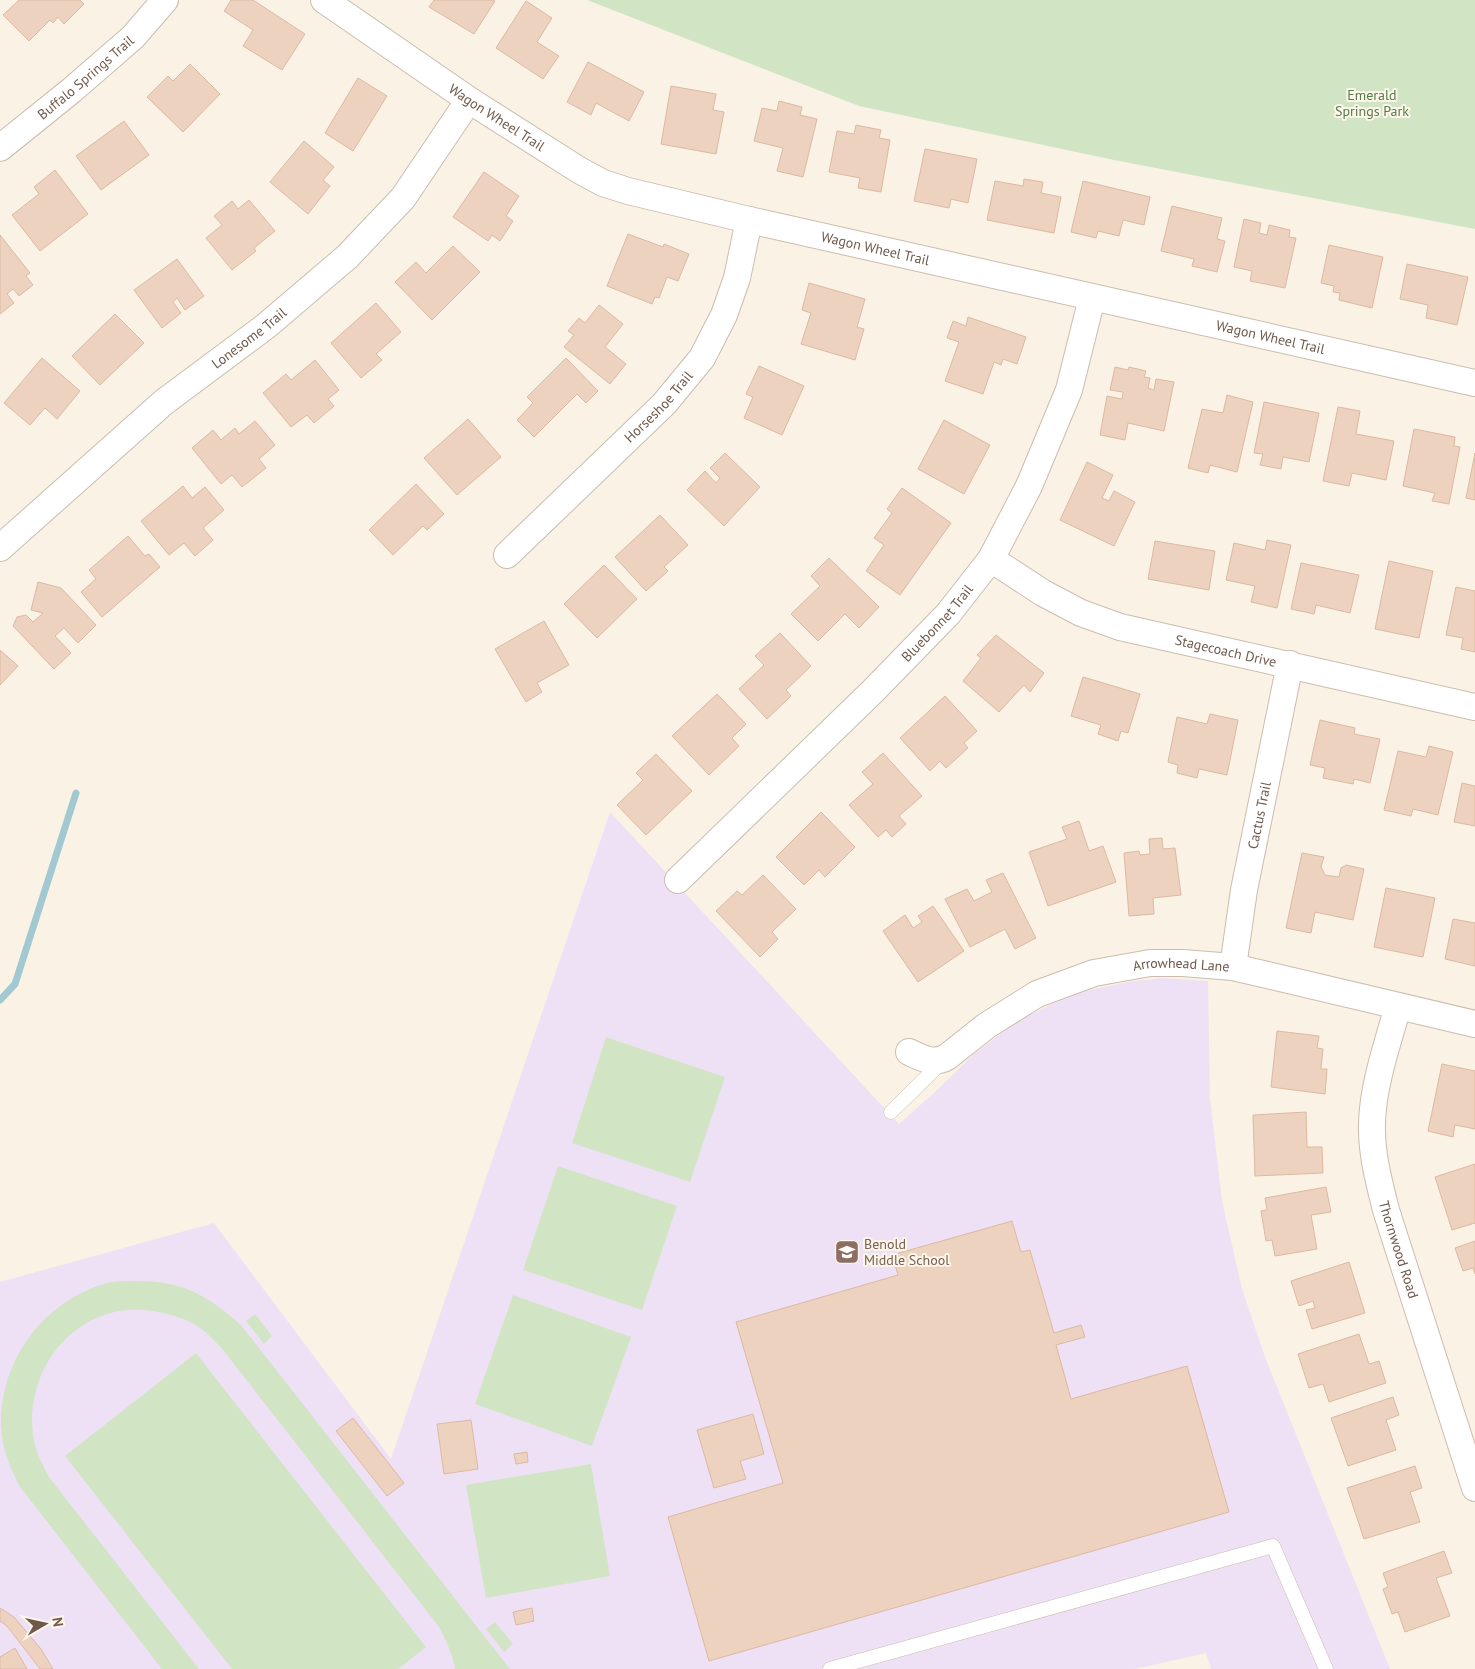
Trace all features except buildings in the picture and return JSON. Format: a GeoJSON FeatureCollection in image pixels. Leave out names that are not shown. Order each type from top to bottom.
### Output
{"type":"FeatureCollection","features":[{"type":"Feature","properties":{"kind":"street","name":"Buffalo Springs Trail"},"geometry":{"type":"LineString","coordinates":[[0,148],[72,90],[126,43],[165,0]]}},
{"type":"Feature","properties":{"kind":"street","name":"Wagon Wheel Trail"},"geometry":{"type":"LineString","coordinates":[[324,0],[469,100],[571,165],[603,183],[628,191],[750,220],[1475,383]]}},
{"type":"Feature","properties":{"kind":"street","name":"Lonesome Trail"},"geometry":{"type":"LineString","coordinates":[[0,548],[164,402],[266,326],[348,256],[402,198],[469,100]]}},
{"type":"Feature","properties":{"kind":"street","name":"Horseshoe Trail"},"geometry":{"type":"LineString","coordinates":[[507,555],[664,404],[702,358],[724,315],[737,278],[750,220]]}},
{"type":"Feature","properties":{"kind":"street","name":"Bluebonnet Trail"},"geometry":{"type":"LineString","coordinates":[[678,880],[873,691],[948,614],[991,559],[1029,486],[1069,390],[1092,298]]}},
{"type":"Feature","properties":{"kind":"street","name":"Stagecoach Drive"},"geometry":{"type":"LineString","coordinates":[[991,559],[1058,601],[1081,613],[1120,627],[1475,707]]}},
{"type":"Feature","properties":{"kind":"street","name":"Cactus Trail"},"geometry":{"type":"LineString","coordinates":[[1233,967],[1244,890],[1290,664]]}},
{"type":"Feature","properties":{"kind":"street","name":"Arrowhead Lane"},"geometry":{"type":"LineString","coordinates":[[947,1057],[986,1026],[1037,994],[1094,973],[1150,963],[1183,963],[1233,967],[1475,1024]]}},
{"type":"Feature","properties":{"kind":"street","name":"Thornwood Road"},"geometry":{"type":"LineString","coordinates":[[1398,1006],[1375,1095],[1372,1123],[1373,1151],[1378,1182],[1386,1210],[1475,1488]]}},
{"type":"Feature","properties":{"kind":"street"},"geometry":{"type":"LineString","coordinates":[[908,1052],[929,1061],[941,1060],[947,1057]]}},
{"type":"Feature","properties":{"kind":"lane"},"geometry":{"type":"LineString","coordinates":[[891,1112],[947,1057]]}},
{"type":"Feature","properties":{"kind":"lane"},"geometry":{"type":"LineString","coordinates":[[830,1669],[878,1662],[1273,1546],[1326,1669]]}},
{"type":"Feature","properties":{"kind":"shaded area","name":"Benold Middle School"},"geometry":{"type":"Polygon","coordinates":[[[610,812],[899,1124],[974,1054],[1016,1022],[1050,1005],[1081,992],[1128,982],[1162,978],[1208,981],[1210,1098],[1222,1201],[1242,1289],[1265,1357],[1390,1669],[1211,1669],[1206,1653],[1135,1669],[0,1669],[0,1282],[214,1223],[391,1459],[610,812]]]}},
{"type":"Feature","properties":{"kind":"green space","name":"Emerald Springs Park"},"geometry":{"type":"Polygon","coordinates":[[[587,0],[1475,0],[1475,229],[1114,160],[859,106],[587,0]]]}},
{"type":"Feature","properties":{"kind":"green space"},"geometry":{"type":"Polygon","coordinates":[[[606,1037],[725,1077],[690,1182],[572,1143],[606,1037]]]}},
{"type":"Feature","properties":{"kind":"green space"},"geometry":{"type":"Polygon","coordinates":[[[558,1166],[677,1206],[642,1310],[523,1270],[558,1166]]]}},
{"type":"Feature","properties":{"kind":"green space"},"geometry":{"type":"Polygon","coordinates":[[[151,1281],[179,1286],[192,1291],[216,1305],[241,1325],[510,1669],[455,1669],[447,1642],[439,1627],[223,1350],[213,1339],[187,1320],[166,1314],[134,1310],[109,1314],[85,1324],[66,1339],[50,1359],[39,1382],[33,1408],[33,1435],[41,1462],[49,1477],[199,1669],[162,1669],[20,1487],[7,1458],[1,1426],[3,1401],[9,1377],[18,1355],[31,1335],[47,1317],[66,1302],[88,1290],[111,1282],[151,1281]]]}},
{"type":"Feature","properties":{"kind":"green space"},"geometry":{"type":"Polygon","coordinates":[[[513,1295],[631,1337],[592,1446],[475,1404],[513,1295]]]}},
{"type":"Feature","properties":{"kind":"green space"},"geometry":{"type":"Polygon","coordinates":[[[255,1314],[272,1336],[264,1344],[246,1321],[255,1314]]]}},
{"type":"Feature","properties":{"kind":"green space"},"geometry":{"type":"Polygon","coordinates":[[[196,1353],[426,1647],[398,1669],[232,1669],[65,1456],[196,1353]]]}},
{"type":"Feature","properties":{"kind":"green space"},"geometry":{"type":"Polygon","coordinates":[[[591,1464],[610,1576],[486,1598],[466,1485],[591,1464]]]}},
{"type":"Feature","properties":{"kind":"green space"},"geometry":{"type":"Polygon","coordinates":[[[495,1622],[513,1644],[504,1652],[486,1629],[495,1622]]]}},
{"type":"Feature","properties":{"kind":"waterway"},"geometry":{"type":"LineString","coordinates":[[0,1000],[15,984],[76,793]]}},
{"type":"Feature","properties":{"kind":"place","name":"Benold Middle School"},"geometry":{"type":"Point","coordinates":[847,1252]}}]}
